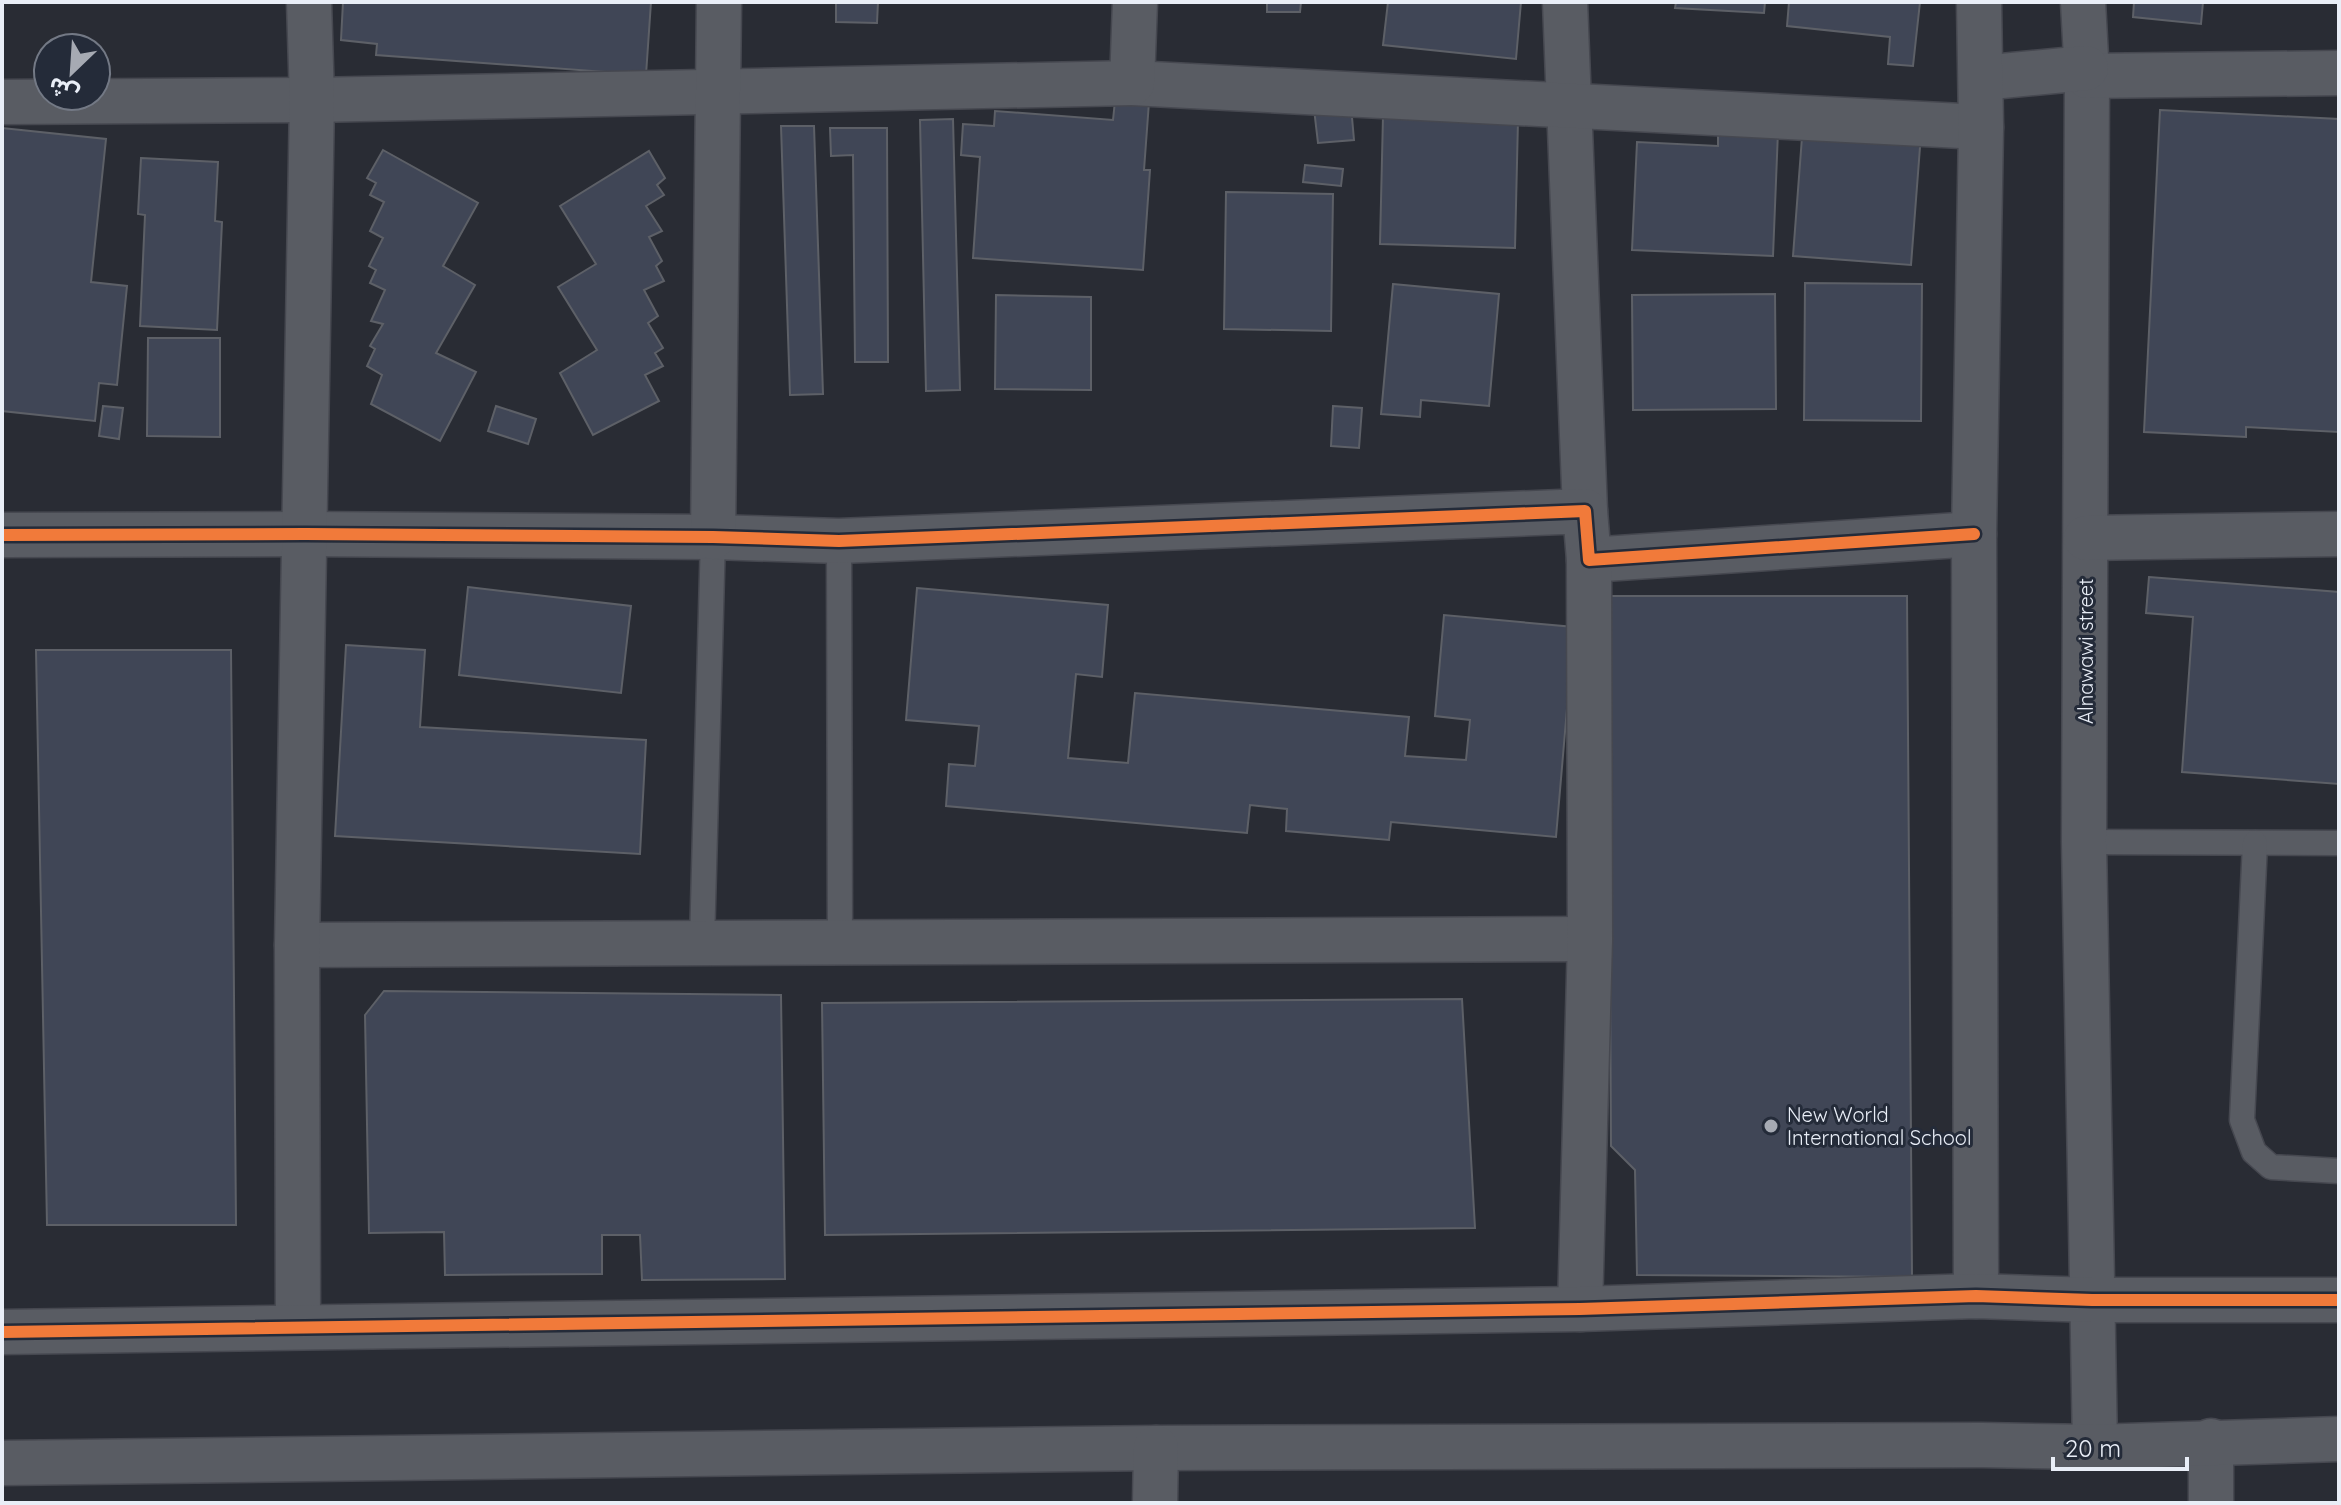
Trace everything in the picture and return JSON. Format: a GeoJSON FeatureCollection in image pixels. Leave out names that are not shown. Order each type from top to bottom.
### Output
{"type":"FeatureCollection","features":[{"type":"Feature","properties":{"kind":"street"},"geometry":{"type":"LineString","coordinates":[[298,1327],[297,945],[312,100],[309,2]]}},
{"type":"Feature","properties":{"kind":"street"},"geometry":{"type":"LineString","coordinates":[[713,537],[719,2]]}},
{"type":"Feature","properties":{"kind":"street"},"geometry":{"type":"LineString","coordinates":[[1132,83],[1135,2]]}},
{"type":"Feature","properties":{"kind":"street"},"geometry":{"type":"LineString","coordinates":[[1565,2],[1567,105],[1589,560],[1590,939],[1580,1309]]}},
{"type":"Feature","properties":{"kind":"street"},"geometry":{"type":"LineString","coordinates":[[1976,1296],[1974,534],[1981,127],[1979,2]]}},
{"type":"Feature","properties":{"kind":"street","name":"Alnawawi street"},"geometry":{"type":"LineString","coordinates":[[2083,2],[2087,72],[2084,842],[2095,1447]]}},
{"type":"Feature","properties":{"kind":"street"},"geometry":{"type":"LineString","coordinates":[[1981,78],[2087,72],[2339,73]]}},
{"type":"Feature","properties":{"kind":"street"},"geometry":{"type":"LineString","coordinates":[[2,102],[312,100],[1132,83],[1981,127]]}},
{"type":"Feature","properties":{"kind":"street"},"geometry":{"type":"LineString","coordinates":[[2,535],[305,534],[839,541],[1585,511]]}},
{"type":"Feature","properties":{"kind":"street"},"geometry":{"type":"LineString","coordinates":[[1589,560],[1974,534]]}},
{"type":"Feature","properties":{"kind":"street"},"geometry":{"type":"LineString","coordinates":[[2086,538],[2339,534]]}},
{"type":"Feature","properties":{"kind":"street"},"geometry":{"type":"LineString","coordinates":[[297,945],[1590,939]]}},
{"type":"Feature","properties":{"kind":"street"},"geometry":{"type":"LineString","coordinates":[[2,1332],[1580,1309],[1976,1296],[2092,1300],[2339,1300]]}},
{"type":"Feature","properties":{"kind":"street"},"geometry":{"type":"LineString","coordinates":[[2,1463],[1156,1448],[2095,1447],[2339,1439]]}},
{"type":"Feature","properties":{"kind":"street"},"geometry":{"type":"LineString","coordinates":[[2211,1441],[2211,1503]]}},
{"type":"Feature","properties":{"kind":"street"},"geometry":{"type":"LineString","coordinates":[[1155,1503],[1156,1448]]}},
{"type":"Feature","properties":{"kind":"lane"},"geometry":{"type":"LineString","coordinates":[[702,943],[713,537]]}},
{"type":"Feature","properties":{"kind":"lane"},"geometry":{"type":"LineString","coordinates":[[839,541],[840,942]]}},
{"type":"Feature","properties":{"kind":"lane"},"geometry":{"type":"LineString","coordinates":[[2084,842],[2339,843]]}},
{"type":"Feature","properties":{"kind":"lane"},"geometry":{"type":"LineString","coordinates":[[2255,843],[2242,1120],[2254,1152],[2271,1167],[2339,1171]]}},
{"type":"Feature","properties":{"kind":"building"},"geometry":{"type":"Polygon","coordinates":[[[343,2],[651,2],[646,75],[376,55],[377,44],[341,40],[343,2]]]}},
{"type":"Feature","properties":{"kind":"building"},"geometry":{"type":"Polygon","coordinates":[[[836,2],[878,2],[877,23],[836,22],[836,2]]]}},
{"type":"Feature","properties":{"kind":"building"},"geometry":{"type":"Polygon","coordinates":[[[1267,2],[1301,2],[1300,12],[1267,12],[1267,2]]]}},
{"type":"Feature","properties":{"kind":"building"},"geometry":{"type":"Polygon","coordinates":[[[1388,2],[1521,2],[1516,59],[1383,45],[1388,2]]]}},
{"type":"Feature","properties":{"kind":"building"},"geometry":{"type":"Polygon","coordinates":[[[1676,2],[1765,2],[1764,13],[1675,8],[1676,2]]]}},
{"type":"Feature","properties":{"kind":"building"},"geometry":{"type":"Polygon","coordinates":[[[1789,2],[1920,2],[1913,66],[1888,64],[1890,37],[1787,26],[1789,2]]]}},
{"type":"Feature","properties":{"kind":"building"},"geometry":{"type":"Polygon","coordinates":[[[2134,2],[2203,2],[2201,24],[2133,17],[2134,2]]]}},
{"type":"Feature","properties":{"kind":"building"},"geometry":{"type":"Polygon","coordinates":[[[1115,101],[1149,102],[1144,170],[1150,170],[1143,270],[973,258],[980,157],[961,155],[963,124],[994,126],[995,111],[1113,120],[1115,101]]]}},
{"type":"Feature","properties":{"kind":"building"},"geometry":{"type":"Polygon","coordinates":[[[1351,106],[1354,140],[1318,143],[1314,109],[1351,106]]]}},
{"type":"Feature","properties":{"kind":"building"},"geometry":{"type":"Polygon","coordinates":[[[2160,110],[2339,119],[2339,432],[2246,427],[2246,437],[2144,432],[2160,110]]]}},
{"type":"Feature","properties":{"kind":"building"},"geometry":{"type":"Polygon","coordinates":[[[1383,116],[1518,120],[1515,248],[1380,244],[1383,116]]]}},
{"type":"Feature","properties":{"kind":"building"},"geometry":{"type":"Polygon","coordinates":[[[953,119],[960,390],[926,391],[920,120],[953,119]]]}},
{"type":"Feature","properties":{"kind":"building"},"geometry":{"type":"Polygon","coordinates":[[[1803,124],[1921,134],[1911,265],[1793,256],[1803,124]]]}},
{"type":"Feature","properties":{"kind":"building"},"geometry":{"type":"Polygon","coordinates":[[[781,126],[814,126],[823,394],[790,395],[781,126]]]}},
{"type":"Feature","properties":{"kind":"building"},"geometry":{"type":"Polygon","coordinates":[[[2,128],[106,139],[91,282],[127,286],[117,385],[99,383],[95,421],[2,411],[2,128]]]}},
{"type":"Feature","properties":{"kind":"building"},"geometry":{"type":"Polygon","coordinates":[[[830,128],[887,128],[888,362],[855,362],[853,155],[831,156],[830,128]]]}},
{"type":"Feature","properties":{"kind":"building"},"geometry":{"type":"Polygon","coordinates":[[[1718,129],[1778,131],[1773,256],[1632,250],[1637,142],[1718,146],[1718,129]]]}},
{"type":"Feature","properties":{"kind":"building"},"geometry":{"type":"Polygon","coordinates":[[[383,150],[478,203],[443,266],[475,285],[436,353],[476,372],[440,441],[371,404],[382,375],[367,366],[375,349],[370,346],[383,324],[371,321],[385,290],[370,283],[376,270],[369,266],[383,238],[370,231],[384,202],[370,195],[376,183],[367,178],[383,150]]]}},
{"type":"Feature","properties":{"kind":"building"},"geometry":{"type":"Polygon","coordinates":[[[649,151],[665,178],[657,185],[664,195],[646,206],[662,231],[649,237],[662,261],[656,266],[664,281],[644,290],[658,316],[648,323],[663,348],[655,353],[663,366],[645,375],[659,401],[593,435],[560,373],[597,350],[558,287],[596,264],[560,206],[649,151]]]}},
{"type":"Feature","properties":{"kind":"building"},"geometry":{"type":"Polygon","coordinates":[[[141,158],[218,162],[215,221],[222,222],[217,330],[140,326],[145,215],[138,214],[141,158]]]}},
{"type":"Feature","properties":{"kind":"building"},"geometry":{"type":"Polygon","coordinates":[[[1305,165],[1343,169],[1341,186],[1303,182],[1305,165]]]}},
{"type":"Feature","properties":{"kind":"building"},"geometry":{"type":"Polygon","coordinates":[[[1226,192],[1333,194],[1331,331],[1224,329],[1226,192]]]}},
{"type":"Feature","properties":{"kind":"building"},"geometry":{"type":"Polygon","coordinates":[[[1805,283],[1922,284],[1921,421],[1804,420],[1805,283]]]}},
{"type":"Feature","properties":{"kind":"building"},"geometry":{"type":"Polygon","coordinates":[[[1393,284],[1499,294],[1489,406],[1421,400],[1420,417],[1381,414],[1393,284]]]}},
{"type":"Feature","properties":{"kind":"building"},"geometry":{"type":"Polygon","coordinates":[[[1775,294],[1776,409],[1633,410],[1632,295],[1775,294]]]}},
{"type":"Feature","properties":{"kind":"building"},"geometry":{"type":"Polygon","coordinates":[[[996,295],[1091,297],[1091,390],[995,389],[996,295]]]}},
{"type":"Feature","properties":{"kind":"building"},"geometry":{"type":"Polygon","coordinates":[[[148,338],[220,338],[220,437],[147,436],[148,338]]]}},
{"type":"Feature","properties":{"kind":"building"},"geometry":{"type":"Polygon","coordinates":[[[103,406],[123,408],[119,439],[99,436],[103,406]]]}},
{"type":"Feature","properties":{"kind":"building"},"geometry":{"type":"Polygon","coordinates":[[[496,406],[536,419],[528,444],[488,431],[496,406]]]}},
{"type":"Feature","properties":{"kind":"building"},"geometry":{"type":"Polygon","coordinates":[[[1333,406],[1362,408],[1359,448],[1331,446],[1333,406]]]}},
{"type":"Feature","properties":{"kind":"building"},"geometry":{"type":"Polygon","coordinates":[[[2149,577],[2339,592],[2339,784],[2182,772],[2193,617],[2146,613],[2149,577]]]}},
{"type":"Feature","properties":{"kind":"building"},"geometry":{"type":"Polygon","coordinates":[[[468,587],[631,606],[621,693],[459,675],[468,587]]]}},
{"type":"Feature","properties":{"kind":"building"},"geometry":{"type":"Polygon","coordinates":[[[917,588],[1108,605],[1102,677],[1076,674],[1068,758],[1128,763],[1135,693],[1409,717],[1405,756],[1466,760],[1470,720],[1435,716],[1444,615],[1574,627],[1556,837],[1391,822],[1389,840],[1286,831],[1287,809],[1250,805],[1247,833],[946,806],[949,764],[975,766],[979,726],[906,720],[917,588]]]}},
{"type":"Feature","properties":{"kind":"building"},"geometry":{"type":"Polygon","coordinates":[[[1608,596],[1907,596],[1912,1277],[1637,1275],[1635,1170],[1611,1146],[1608,596]]]}},
{"type":"Feature","properties":{"kind":"building"},"geometry":{"type":"Polygon","coordinates":[[[346,645],[425,650],[420,727],[646,740],[640,854],[335,836],[346,645]]]}},
{"type":"Feature","properties":{"kind":"building"},"geometry":{"type":"Polygon","coordinates":[[[36,650],[231,650],[236,1225],[47,1225],[36,650]]]}},
{"type":"Feature","properties":{"kind":"building"},"geometry":{"type":"Polygon","coordinates":[[[384,991],[781,995],[785,1279],[642,1280],[640,1235],[602,1235],[602,1274],[445,1275],[444,1232],[369,1233],[365,1015],[384,991]]]}},
{"type":"Feature","properties":{"kind":"building"},"geometry":{"type":"Polygon","coordinates":[[[1462,999],[1475,1228],[825,1235],[822,1003],[1462,999]]]}},
{"type":"Feature","properties":{"kind":"cycle path"},"geometry":{"type":"LineString","coordinates":[[2,535],[305,534],[839,541],[1585,511],[1589,560],[1974,534]]}},
{"type":"Feature","properties":{"kind":"cycle path"},"geometry":{"type":"LineString","coordinates":[[2,1332],[1580,1309],[1976,1296],[2092,1300],[2339,1300]]}},
{"type":"Feature","properties":{"kind":"place","name":"New World International School"},"geometry":{"type":"Point","coordinates":[1771,1126]}}]}
